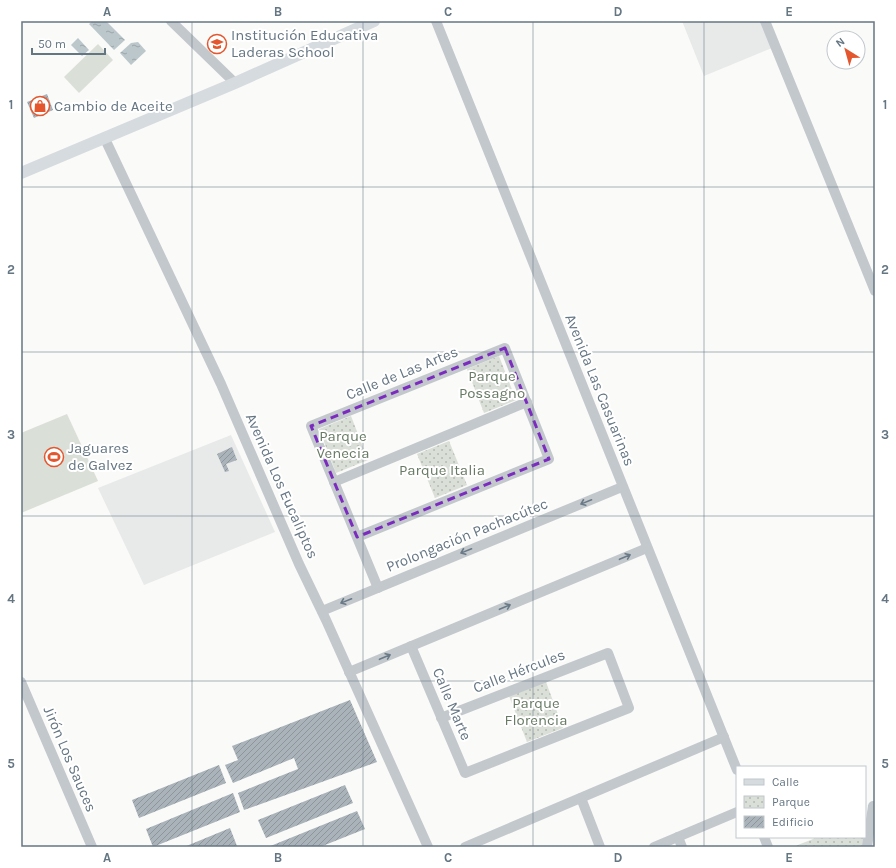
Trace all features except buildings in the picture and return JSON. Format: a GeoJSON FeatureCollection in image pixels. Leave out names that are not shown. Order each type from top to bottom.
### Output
{"type":"FeatureCollection","features":[{"type":"Feature","properties":{"kind":"main road"},"geometry":{"type":"LineString","coordinates":[[21,173],[105,139],[374,21]]}},
{"type":"Feature","properties":{"kind":"street"},"geometry":{"type":"LineString","coordinates":[[171,21],[235,83]]}},
{"type":"Feature","properties":{"kind":"street","name":"Avenida Las Casuarinas"},"geometry":{"type":"LineString","coordinates":[[436,21],[736,767]]}},
{"type":"Feature","properties":{"kind":"street"},"geometry":{"type":"LineString","coordinates":[[765,21],[875,291]]}},
{"type":"Feature","properties":{"kind":"street","name":"Avenida Los Eucaliptos"},"geometry":{"type":"LineString","coordinates":[[105,139],[221,384],[299,564],[322,611],[428,847]]}},
{"type":"Feature","properties":{"kind":"street","name":"Calle de Las Artes"},"geometry":{"type":"LineString","coordinates":[[334,482],[311,426],[505,348],[527,402]]}},
{"type":"Feature","properties":{"kind":"street"},"geometry":{"type":"LineString","coordinates":[[357,537],[549,458],[527,402],[334,482],[378,588]]}},
{"type":"Feature","properties":{"kind":"street","name":"Prolongación Pachacútec"},"geometry":{"type":"LineString","coordinates":[[322,611],[622,487]]}},
{"type":"Feature","properties":{"kind":"street"},"geometry":{"type":"LineString","coordinates":[[349,672],[647,548]]}},
{"type":"Feature","properties":{"kind":"street","name":"Calle Marte"},"geometry":{"type":"LineString","coordinates":[[411,646],[465,773]]}},
{"type":"Feature","properties":{"kind":"street","name":"Calle Hércules"},"geometry":{"type":"LineString","coordinates":[[441,718],[608,653],[629,708],[465,773]]}},
{"type":"Feature","properties":{"kind":"street","name":"Jirón Los Sauces"},"geometry":{"type":"LineString","coordinates":[[21,682],[92,847]]}},
{"type":"Feature","properties":{"kind":"street"},"geometry":{"type":"LineString","coordinates":[[465,847],[724,737]]}},
{"type":"Feature","properties":{"kind":"street"},"geometry":{"type":"LineString","coordinates":[[581,798],[600,847]]}},
{"type":"Feature","properties":{"kind":"street"},"geometry":{"type":"LineString","coordinates":[[867,847],[873,806]]}},
{"type":"Feature","properties":{"kind":"street"},"geometry":{"type":"LineString","coordinates":[[654,847],[736,812]]}},
{"type":"Feature","properties":{"kind":"street"},"geometry":{"type":"LineString","coordinates":[[678,837],[682,847]]}},
{"type":"Feature","properties":{"kind":"highlighted area"},"geometry":{"type":"Polygon","coordinates":[[[505,348],[549,459],[357,537],[311,426],[505,348]]]}},
{"type":"Feature","properties":{"kind":"shaded area"},"geometry":{"type":"Polygon","coordinates":[[[682,21],[761,21],[772,48],[704,76],[682,21]]]}},
{"type":"Feature","properties":{"kind":"shaded area"},"geometry":{"type":"Polygon","coordinates":[[[231,435],[275,532],[144,585],[98,488],[231,435]]]}},
{"type":"Feature","properties":{"kind":"green space"},"geometry":{"type":"Polygon","coordinates":[[[98,44],[113,60],[79,93],[64,77],[98,44]]]}},
{"type":"Feature","properties":{"kind":"green space","name":"Parque Possagno"},"geometry":{"type":"Polygon","coordinates":[[[499,356],[516,400],[484,413],[467,369],[499,356]]]}},
{"type":"Feature","properties":{"kind":"green space","name":"Jaguares de Galvez"},"geometry":{"type":"Polygon","coordinates":[[[67,414],[98,481],[21,513],[21,433],[67,414]]]}},
{"type":"Feature","properties":{"kind":"green space","name":"Parque Venecia"},"geometry":{"type":"Polygon","coordinates":[[[351,416],[368,460],[336,473],[319,429],[351,416]]]}},
{"type":"Feature","properties":{"kind":"green space","name":"Parque Italia"},"geometry":{"type":"Polygon","coordinates":[[[449,441],[467,485],[435,498],[417,454],[449,441]]]}},
{"type":"Feature","properties":{"kind":"green space","name":"Parque Florencia"},"geometry":{"type":"Polygon","coordinates":[[[546,682],[563,728],[527,742],[509,696],[546,682]]]}},
{"type":"Feature","properties":{"kind":"green space"},"geometry":{"type":"Polygon","coordinates":[[[816,838],[864,838],[863,847],[793,847],[816,838]]]}},
{"type":"Feature","properties":{"kind":"water"},"geometry":{"type":"Polygon","coordinates":[[[93,21],[106,21],[125,40],[114,50],[89,24],[93,21]]]}},
{"type":"Feature","properties":{"kind":"water"},"geometry":{"type":"Polygon","coordinates":[[[78,38],[89,50],[82,56],[71,45],[78,38]]]}},
{"type":"Feature","properties":{"kind":"water"},"geometry":{"type":"Polygon","coordinates":[[[138,42],[146,51],[131,65],[120,53],[131,43],[138,42]]]}},
{"type":"Feature","properties":{"kind":"place","name":"Institución Educativa Laderas School"},"geometry":{"type":"Point","coordinates":[217,44]}},
{"type":"Feature","properties":{"kind":"place","name":"Cambio de Aceite"},"geometry":{"type":"Point","coordinates":[40,106]}},
{"type":"Feature","properties":{"kind":"place","name":"Jaguares de Galvez"},"geometry":{"type":"Point","coordinates":[54,457]}}]}
